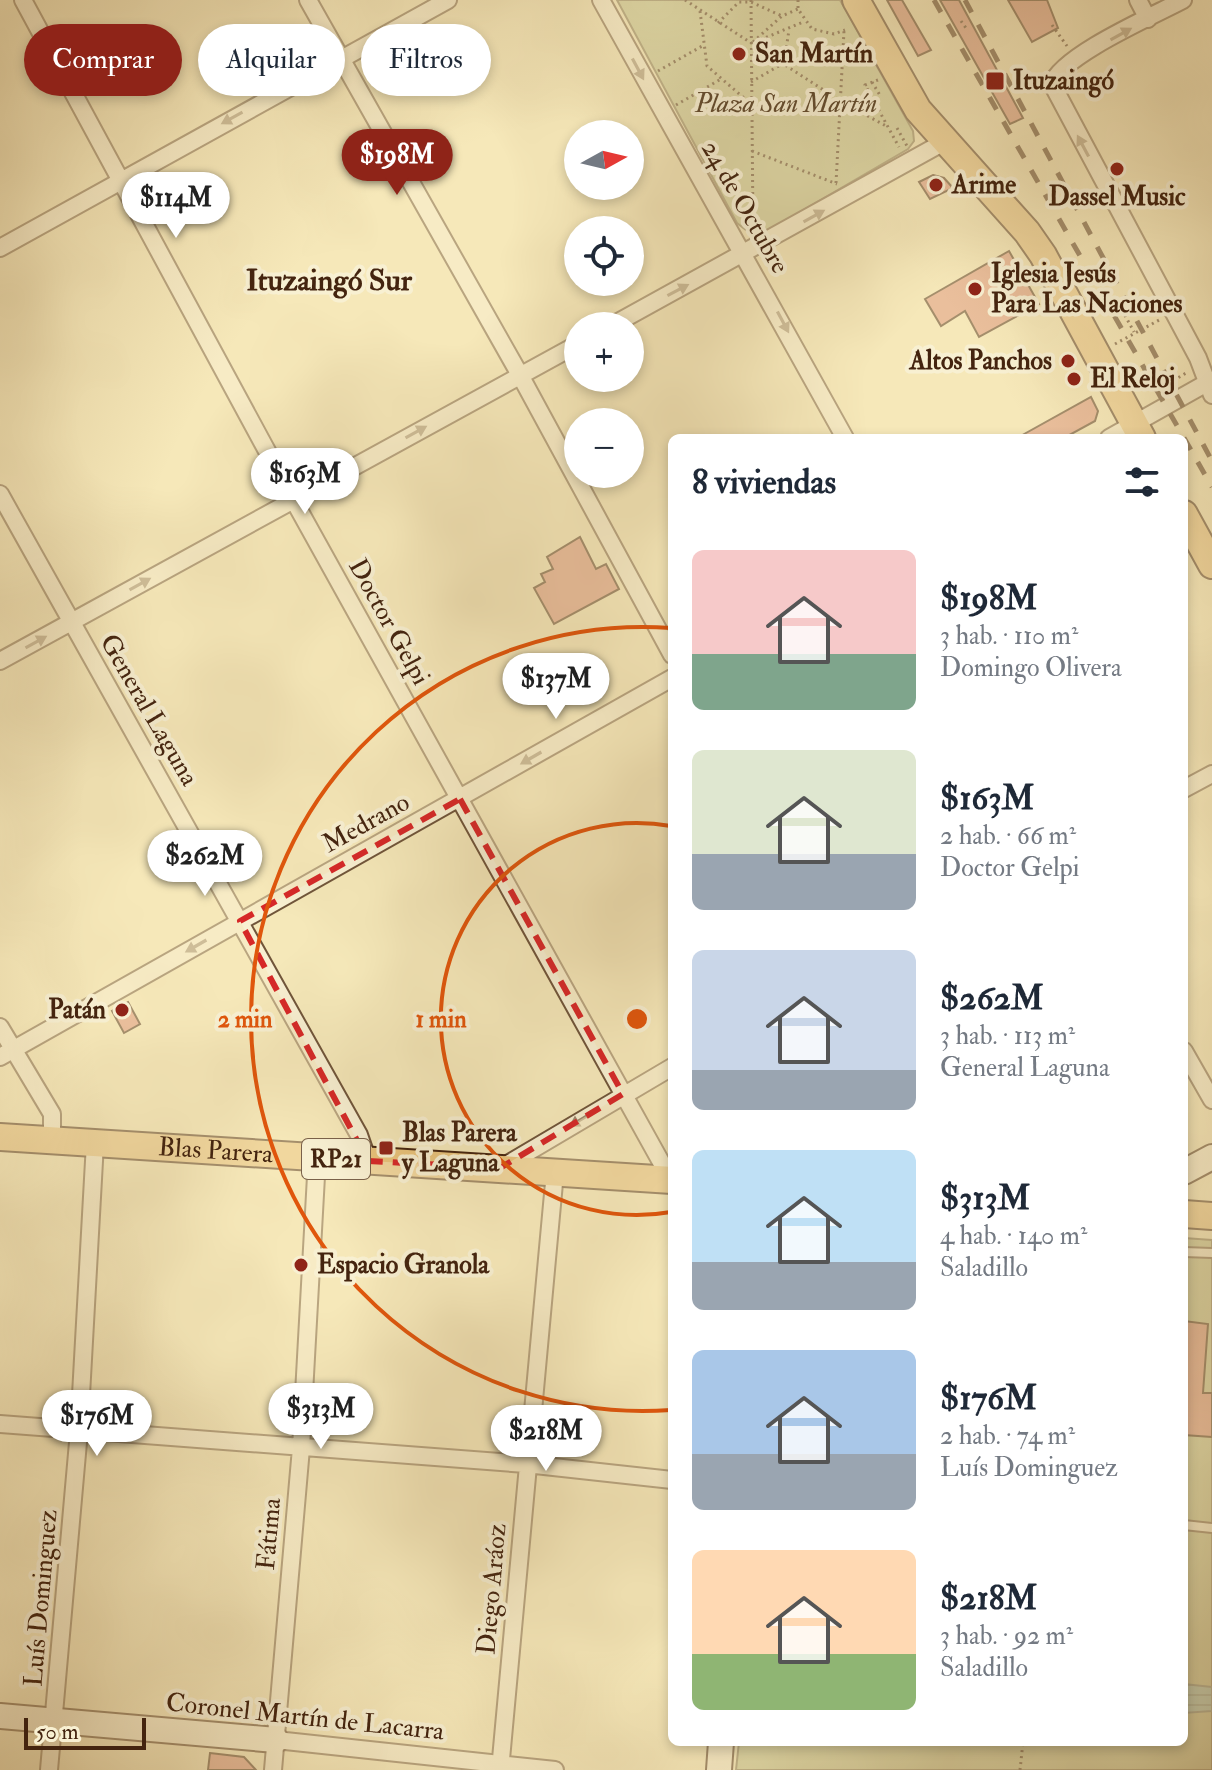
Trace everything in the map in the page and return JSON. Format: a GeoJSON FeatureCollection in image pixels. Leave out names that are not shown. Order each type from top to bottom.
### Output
{"type":"FeatureCollection","features":[{"type":"Feature","properties":{"kind":"main road"},"geometry":{"type":"LineString","coordinates":[[856,17],[896,71],[918,110],[1027,232],[1043,255],[1138,431]]}},
{"type":"Feature","properties":{"kind":"main road"},"geometry":{"type":"LineString","coordinates":[[1188,521],[1212,565]]}},
{"type":"Feature","properties":{"kind":"main road","name":"Blas Parera"},"geometry":{"type":"LineString","coordinates":[[0,1137],[668,1180]]}},
{"type":"Feature","properties":{"kind":"main road"},"geometry":{"type":"LineString","coordinates":[[1188,1214],[1212,1216]]}},
{"type":"Feature","properties":{"kind":"street","name":"Doctor Gelpi"},"geometry":{"type":"LineString","coordinates":[[23,0],[293,499],[668,1175]]}},
{"type":"Feature","properties":{"kind":"street"},"geometry":{"type":"LineString","coordinates":[[308,0],[321,24]]}},
{"type":"Feature","properties":{"kind":"street"},"geometry":{"type":"LineString","coordinates":[[345,55],[448,0]]}},
{"type":"Feature","properties":{"kind":"street","name":"24 de Octubre"},"geometry":{"type":"LineString","coordinates":[[601,0],[662,113],[749,251],[843,434]]}},
{"type":"Feature","properties":{"kind":"street"},"geometry":{"type":"LineString","coordinates":[[1138,0],[1148,19]]}},
{"type":"Feature","properties":{"kind":"street"},"geometry":{"type":"LineString","coordinates":[[1138,431],[1210,383],[1054,93],[1052,84],[1059,71],[1076,59],[1183,0]]}},
{"type":"Feature","properties":{"kind":"street"},"geometry":{"type":"LineString","coordinates":[[345,67],[520,375],[668,648]]}},
{"type":"Feature","properties":{"kind":"street"},"geometry":{"type":"LineString","coordinates":[[0,248],[271,96]]}},
{"type":"Feature","properties":{"kind":"street"},"geometry":{"type":"LineString","coordinates":[[637,312],[944,142]]}},
{"type":"Feature","properties":{"kind":"street"},"geometry":{"type":"LineString","coordinates":[[0,661],[564,351]]}},
{"type":"Feature","properties":{"kind":"street","name":"General Laguna"},"geometry":{"type":"LineString","coordinates":[[0,494],[359,1135],[368,1161]]}},
{"type":"Feature","properties":{"kind":"street","name":"Medrano"},"geometry":{"type":"LineString","coordinates":[[6,1054],[668,680]]}},
{"type":"Feature","properties":{"kind":"street"},"geometry":{"type":"LineString","coordinates":[[1188,787],[1212,774]]}},
{"type":"Feature","properties":{"kind":"street"},"geometry":{"type":"LineString","coordinates":[[0,1027],[6,1054],[52,1114],[52,1141]]}},
{"type":"Feature","properties":{"kind":"street"},"geometry":{"type":"LineString","coordinates":[[1188,1058],[1212,1100]]}},
{"type":"Feature","properties":{"kind":"street"},"geometry":{"type":"LineString","coordinates":[[500,1168],[668,1069]]}},
{"type":"Feature","properties":{"kind":"street","name":"Luís Dominguez"},"geometry":{"type":"LineString","coordinates":[[49,1770],[79,1431],[95,1143]]}},
{"type":"Feature","properties":{"kind":"street"},"geometry":{"type":"LineString","coordinates":[[1188,1170],[1212,1157]]}},
{"type":"Feature","properties":{"kind":"street","name":"Fátima"},"geometry":{"type":"LineString","coordinates":[[273,1770],[301,1448],[317,1158]]}},
{"type":"Feature","properties":{"kind":"street","name":"Diego Aráoz"},"geometry":{"type":"LineString","coordinates":[[501,1768],[526,1464],[555,1172]]}},
{"type":"Feature","properties":{"kind":"street"},"geometry":{"type":"LineString","coordinates":[[0,1424],[526,1464],[668,1480]]}},
{"type":"Feature","properties":{"kind":"street","name":"Coronel Martín de Lacarra"},"geometry":{"type":"LineString","coordinates":[[0,1716],[276,1740],[501,1768],[555,1770]]}},
{"type":"Feature","properties":{"kind":"street"},"geometry":{"type":"LineString","coordinates":[[719,1770],[721,1746]]}},
{"type":"Feature","properties":{"kind":"lane"},"geometry":{"type":"LineString","coordinates":[[1188,1252],[1212,1253]]}},
{"type":"Feature","properties":{"kind":"lane"},"geometry":{"type":"LineString","coordinates":[[1188,1525],[1212,1528]]}},
{"type":"Feature","properties":{"kind":"path"},"geometry":{"type":"LineString","coordinates":[[685,0],[842,102],[888,127]]}},
{"type":"Feature","properties":{"kind":"path"},"geometry":{"type":"LineString","coordinates":[[798,0],[798,9],[804,21],[823,33],[856,17]]}},
{"type":"Feature","properties":{"kind":"path"},"geometry":{"type":"LineString","coordinates":[[718,23],[739,2],[751,1],[782,16]]}},
{"type":"Feature","properties":{"kind":"path"},"geometry":{"type":"LineString","coordinates":[[749,251],[751,1]]}},
{"type":"Feature","properties":{"kind":"path"},"geometry":{"type":"LineString","coordinates":[[752,43],[782,16],[798,9]]}},
{"type":"Feature","properties":{"kind":"path"},"geometry":{"type":"LineString","coordinates":[[700,11],[707,66],[752,105]]}},
{"type":"Feature","properties":{"kind":"path"},"geometry":{"type":"LineString","coordinates":[[843,199],[836,183],[842,102],[856,17]]}},
{"type":"Feature","properties":{"kind":"path"},"geometry":{"type":"LineString","coordinates":[[752,43],[789,30],[804,21]]}},
{"type":"Feature","properties":{"kind":"path"},"geometry":{"type":"LineString","coordinates":[[961,21],[966,28]]}},
{"type":"Feature","properties":{"kind":"path"},"geometry":{"type":"LineString","coordinates":[[1052,25],[1076,59]]}},
{"type":"Feature","properties":{"kind":"path"},"geometry":{"type":"LineString","coordinates":[[784,63],[789,30]]}},
{"type":"Feature","properties":{"kind":"path"},"geometry":{"type":"LineString","coordinates":[[644,79],[704,45]]}},
{"type":"Feature","properties":{"kind":"path"},"geometry":{"type":"LineString","coordinates":[[751,82],[784,63]]}},
{"type":"Feature","properties":{"kind":"path"},"geometry":{"type":"LineString","coordinates":[[896,71],[865,85],[908,164]]}},
{"type":"Feature","properties":{"kind":"path"},"geometry":{"type":"LineString","coordinates":[[662,113],[721,79]]}},
{"type":"Feature","properties":{"kind":"path"},"geometry":{"type":"LineString","coordinates":[[872,82],[881,97]]}},
{"type":"Feature","properties":{"kind":"path"},"geometry":{"type":"LineString","coordinates":[[842,102],[872,96]]}},
{"type":"Feature","properties":{"kind":"path"},"geometry":{"type":"LineString","coordinates":[[752,151],[836,183]]}},
{"type":"Feature","properties":{"kind":"path"},"geometry":{"type":"LineString","coordinates":[[1122,310],[1134,333]]}},
{"type":"Feature","properties":{"kind":"path"},"geometry":{"type":"LineString","coordinates":[[1110,348],[1173,313]]}},
{"type":"Feature","properties":{"kind":"path"},"geometry":{"type":"LineString","coordinates":[[1020,1770],[1023,1746]]}},
{"type":"Feature","properties":{"kind":"highlighted area"},"geometry":{"type":"Polygon","coordinates":[[[460,799],[623,1094],[500,1168],[368,1161],[240,921],[460,799]]]}},
{"type":"Feature","properties":{"kind":"green space","name":"Plaza San Martín"},"geometry":{"type":"Polygon","coordinates":[[[617,0],[840,0],[913,131],[914,141],[908,149],[769,230],[751,234],[737,223],[617,0]]]}},
{"type":"Feature","properties":{"kind":"green space"},"geometry":{"type":"Polygon","coordinates":[[[1188,1238],[1212,1240],[1212,1770],[736,1770],[739,1746],[1188,1746],[1188,1238]]]}},
{"type":"Feature","properties":{"kind":"shaded area"},"geometry":{"type":"Polygon","coordinates":[[[1188,1684],[1212,1687],[1212,1711],[1188,1713],[1188,1684]]]}},
{"type":"Feature","properties":{"kind":"building"},"geometry":{"type":"Polygon","coordinates":[[[887,0],[902,0],[931,50],[918,56],[887,0]]]}},
{"type":"Feature","properties":{"kind":"building"},"geometry":{"type":"Polygon","coordinates":[[[940,0],[959,0],[1023,118],[1010,124],[940,0]]]}},
{"type":"Feature","properties":{"kind":"building"},"geometry":{"type":"Polygon","coordinates":[[[1008,0],[1047,0],[1058,28],[1032,42],[1008,0]]]}},
{"type":"Feature","properties":{"kind":"building","name":"Arime"},"geometry":{"type":"Polygon","coordinates":[[[933,175],[944,178],[953,188],[930,199],[919,182],[933,175]]]}},
{"type":"Feature","properties":{"kind":"building"},"geometry":{"type":"Polygon","coordinates":[[[1009,251],[1039,304],[979,337],[965,311],[941,326],[925,299],[1009,251]]]}},
{"type":"Feature","properties":{"kind":"building"},"geometry":{"type":"Polygon","coordinates":[[[1091,397],[1098,411],[1095,421],[1071,434],[1024,434],[1091,397]]]}},
{"type":"Feature","properties":{"kind":"building"},"geometry":{"type":"Polygon","coordinates":[[[580,537],[596,569],[606,564],[619,589],[554,624],[534,588],[545,582],[541,574],[553,569],[547,557],[580,537]]]}},
{"type":"Feature","properties":{"kind":"building"},"geometry":{"type":"Polygon","coordinates":[[[128,1002],[140,1024],[124,1033],[112,1011],[128,1002]]]}},
{"type":"Feature","properties":{"kind":"building"},"geometry":{"type":"Polygon","coordinates":[[[1188,1322],[1208,1324],[1203,1393],[1212,1393],[1212,1437],[1188,1435],[1188,1322]]]}},
{"type":"Feature","properties":{"kind":"building"},"geometry":{"type":"Polygon","coordinates":[[[210,1753],[244,1757],[256,1770],[208,1770],[210,1753]]]}},
{"type":"Feature","properties":{"kind":"railway"},"geometry":{"type":"LineString","coordinates":[[934,0],[1182,434]]}},
{"type":"Feature","properties":{"kind":"railway"},"geometry":{"type":"LineString","coordinates":[[965,0],[1212,461]]}},
{"type":"Feature","properties":{"kind":"railway"},"geometry":{"type":"LineString","coordinates":[[1188,445],[1212,487]]}},
{"type":"Feature","properties":{"kind":"place","name":"San Martín"},"geometry":{"type":"Point","coordinates":[739,54]}},
{"type":"Feature","properties":{"kind":"place","name":"Ituzaingó"},"geometry":{"type":"Point","coordinates":[995,81]}},
{"type":"Feature","properties":{"kind":"place","name":"Dassel Music"},"geometry":{"type":"Point","coordinates":[1117,169]}},
{"type":"Feature","properties":{"kind":"place","name":"Arime"},"geometry":{"type":"Point","coordinates":[936,185]}},
{"type":"Feature","properties":{"kind":"place","name":"Iglesia Jesús Para Las Naciones"},"geometry":{"type":"Point","coordinates":[975,289]}},
{"type":"Feature","properties":{"kind":"place","name":"Altos Panchos"},"geometry":{"type":"Point","coordinates":[1068,361]}},
{"type":"Feature","properties":{"kind":"place","name":"El Reloj"},"geometry":{"type":"Point","coordinates":[1074,379]}},
{"type":"Feature","properties":{"kind":"place","name":"Patán"},"geometry":{"type":"Point","coordinates":[122,1010]}},
{"type":"Feature","properties":{"kind":"place","name":"Blas Parera y Laguna"},"geometry":{"type":"Point","coordinates":[386,1148]}},
{"type":"Feature","properties":{"kind":"place","name":"Espacio Granola"},"geometry":{"type":"Point","coordinates":[301,1265]}},
{"type":"Feature","properties":{"kind":"district","name":"Ituzaingó Sur"},"geometry":{"type":"Point","coordinates":[329,280]}}]}
